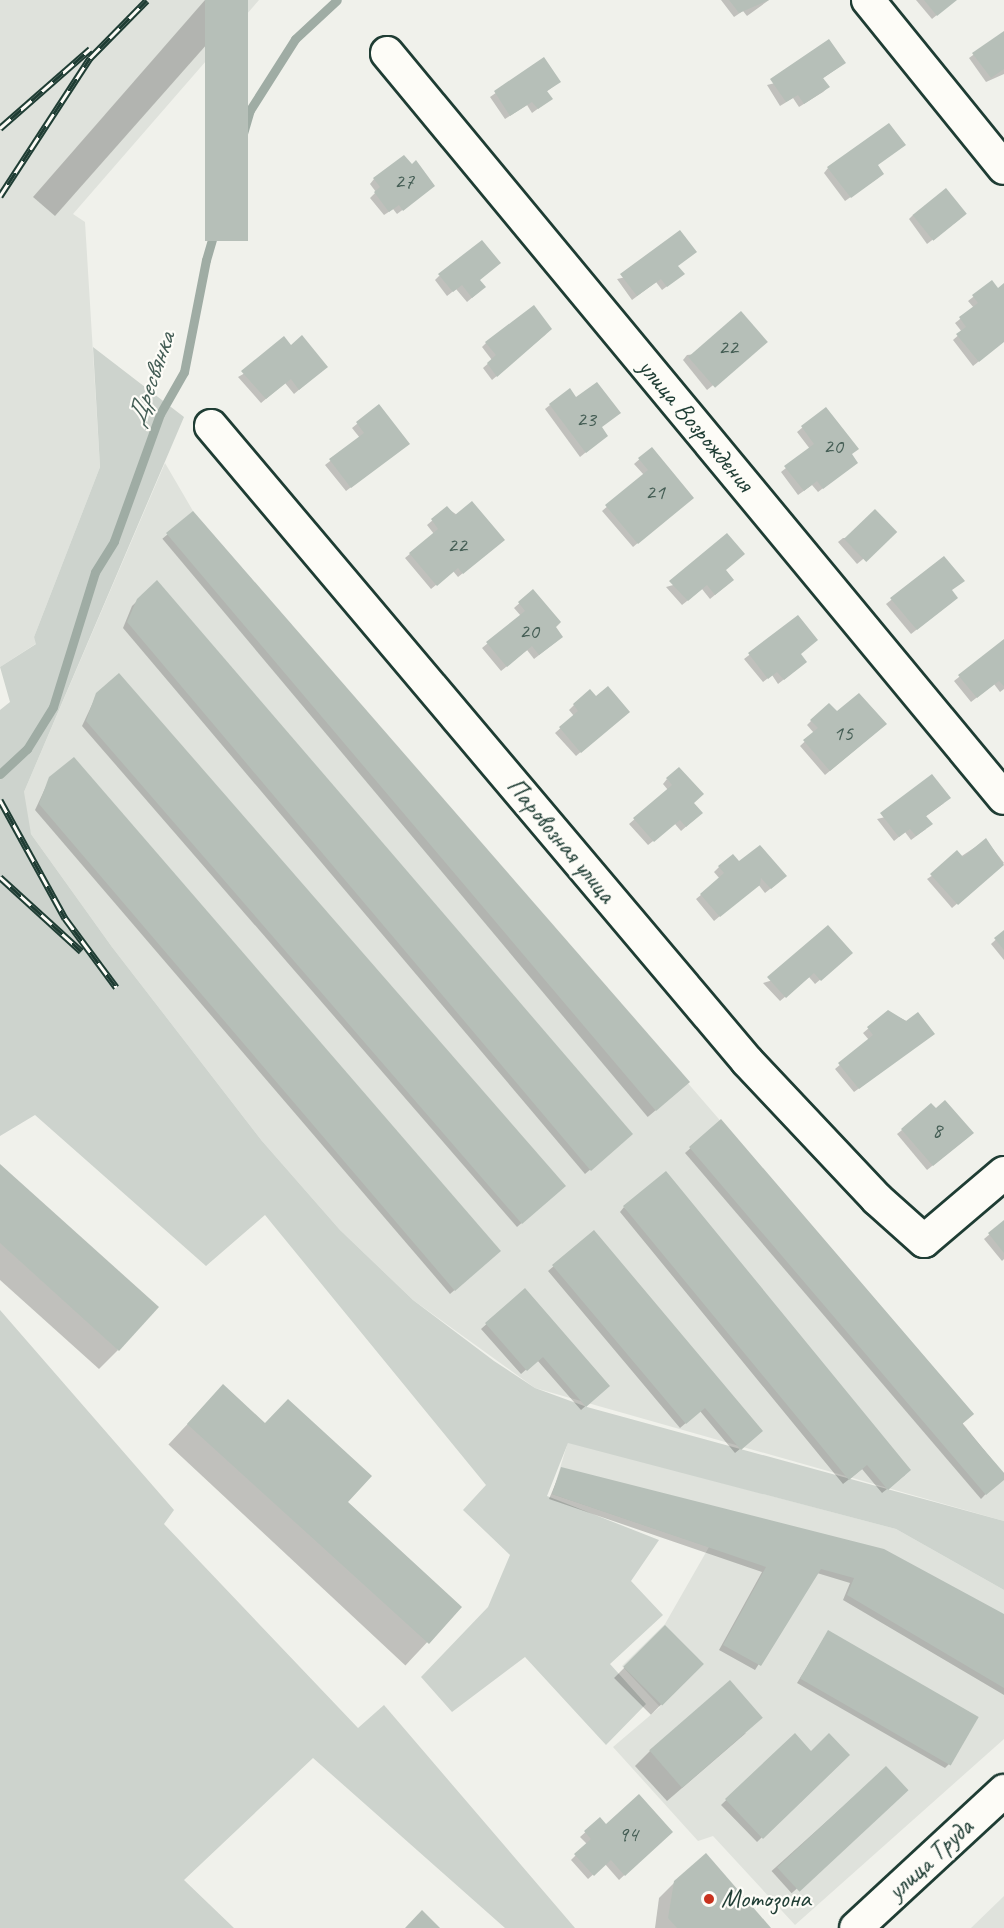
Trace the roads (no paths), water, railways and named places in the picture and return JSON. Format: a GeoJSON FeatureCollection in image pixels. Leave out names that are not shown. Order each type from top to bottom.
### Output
{"type":"FeatureCollection","features":[{"type":"Feature","properties":{"kind":"street"},"geometry":{"type":"LineString","coordinates":[[868,0],[1004,168]]}},
{"type":"Feature","properties":{"kind":"street","name":"улица Возрождения"},"geometry":{"type":"LineString","coordinates":[[387,52],[1004,798]]}},
{"type":"Feature","properties":{"kind":"street","name":"Паровозная улица"},"geometry":{"type":"LineString","coordinates":[[211,426],[747,1061],[924,1241],[1004,1173]]}},
{"type":"Feature","properties":{"kind":"street","name":"улица Труда"},"geometry":{"type":"LineString","coordinates":[[856,1928],[1004,1791]]}},
{"type":"Feature","properties":{"kind":"waterway","name":"Дресвянка"},"geometry":{"type":"LineString","coordinates":[[0,774],[27,749],[53,707],[95,572],[114,541],[160,414],[184,372],[206,260],[250,110],[295,39],[337,0]]}},
{"type":"Feature","properties":{"kind":"railway"},"geometry":{"type":"LineString","coordinates":[[0,196],[90,58],[147,0]]}},
{"type":"Feature","properties":{"kind":"railway"},"geometry":{"type":"LineString","coordinates":[[0,128],[90,49]]}},
{"type":"Feature","properties":{"kind":"railway"},"geometry":{"type":"LineString","coordinates":[[0,800],[65,918],[116,987]]}},
{"type":"Feature","properties":{"kind":"railway"},"geometry":{"type":"LineString","coordinates":[[0,877],[81,951]]}},
{"type":"Feature","properties":{"kind":"place","name":"Мотозона"},"geometry":{"type":"Point","coordinates":[709,1899]}}]}
